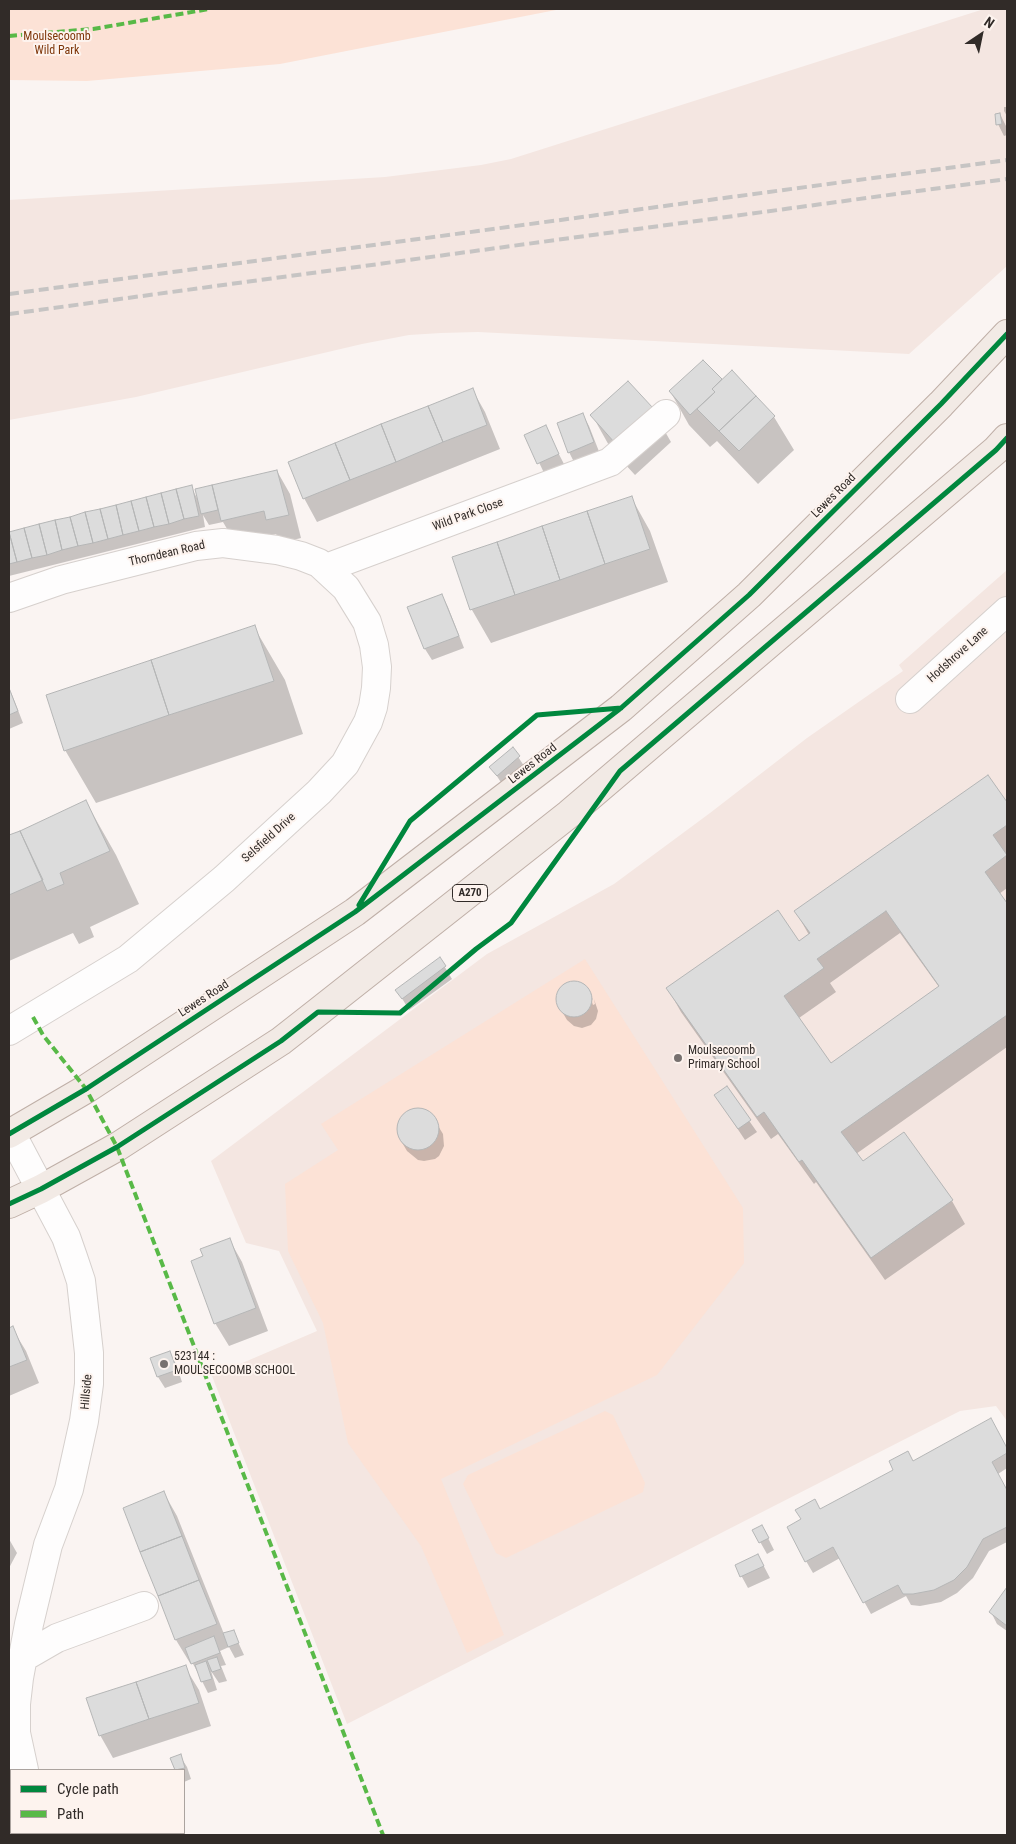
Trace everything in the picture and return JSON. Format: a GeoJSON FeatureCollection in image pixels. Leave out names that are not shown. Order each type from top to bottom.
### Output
{"type":"FeatureCollection","features":[{"type":"Feature","properties":{"kind":"main road","name":"Lewes Road"},"geometry":{"type":"LineString","coordinates":[[10,1134],[86,1089],[355,912],[621,708],[749,595],[982,363],[1007,334]]}},
{"type":"Feature","properties":{"kind":"main road","name":"A270"},"geometry":{"type":"LineString","coordinates":[[9,1204],[117,1147],[281,1041],[569,814],[981,463],[1007,438]]}},
{"type":"Feature","properties":{"kind":"street","name":"Wild Park Close"},"geometry":{"type":"LineString","coordinates":[[326,568],[610,462],[666,414]]}},
{"type":"Feature","properties":{"kind":"street","name":"Thorndean Road"},"geometry":{"type":"LineString","coordinates":[[9,598],[62,580],[140,559],[196,546],[223,543],[277,550],[314,560],[326,568]]}},
{"type":"Feature","properties":{"kind":"street","name":"Selsfield Drive"},"geometry":{"type":"LineString","coordinates":[[9,1031],[128,959],[224,879],[320,792],[345,764],[359,741],[373,707],[377,667],[374,645],[367,622],[346,588],[326,568]]}},
{"type":"Feature","properties":{"kind":"street","name":"Hodshrove Lane"},"geometry":{"type":"LineString","coordinates":[[910,699],[1007,611]]}},
{"type":"Feature","properties":{"kind":"street","name":"Hillside"},"geometry":{"type":"LineString","coordinates":[[10,1134],[66,1237],[81,1281],[89,1353],[89,1384],[84,1421],[69,1489],[48,1545],[16,1662],[16,1733],[24,1769]]}},
{"type":"Feature","properties":{"kind":"street"},"geometry":{"type":"LineString","coordinates":[[16,1662],[57,1638],[144,1606]]}},
{"type":"Feature","properties":{"kind":"shaded area"},"geometry":{"type":"Polygon","coordinates":[[[984,9],[1007,9],[1007,266],[909,354],[478,332],[409,335],[362,344],[136,397],[9,420],[9,200],[385,177],[481,165],[511,159],[984,9]]]}},
{"type":"Feature","properties":{"kind":"shaded area","name":"Moulsecoomb Primary School"},"geometry":{"type":"Polygon","coordinates":[[[1007,570],[1007,1421],[996,1406],[960,1411],[347,1724],[212,1376],[317,1331],[279,1251],[246,1243],[211,1161],[487,954],[614,884],[807,738],[903,671],[899,665],[1007,570]]]}},
{"type":"Feature","properties":{"kind":"green space","name":"Moulsecoomb Wild Park"},"geometry":{"type":"Polygon","coordinates":[[[9,9],[561,9],[280,64],[87,81],[9,80],[9,9]]]}},
{"type":"Feature","properties":{"kind":"green space"},"geometry":{"type":"Polygon","coordinates":[[[585,959],[743,1208],[744,1263],[657,1375],[441,1479],[504,1635],[467,1653],[421,1546],[348,1443],[323,1323],[288,1251],[285,1184],[338,1150],[321,1124],[585,959]]]}},
{"type":"Feature","properties":{"kind":"green space"},"geometry":{"type":"Polygon","coordinates":[[[605,1411],[613,1415],[645,1483],[643,1492],[506,1558],[496,1553],[463,1484],[468,1475],[605,1411]]]}},
{"type":"Feature","properties":{"kind":"building"},"geometry":{"type":"Polygon","coordinates":[[[1000,113],[1002,124],[996,125],[995,114],[1000,113]]]}},
{"type":"Feature","properties":{"kind":"building"},"geometry":{"type":"Polygon","coordinates":[[[703,360],[722,379],[712,389],[715,392],[690,415],[669,391],[703,360]]]}},
{"type":"Feature","properties":{"kind":"building"},"geometry":{"type":"Polygon","coordinates":[[[732,370],[756,396],[719,431],[697,409],[715,392],[712,389],[732,370]]]}},
{"type":"Feature","properties":{"kind":"building"},"geometry":{"type":"Polygon","coordinates":[[[628,381],[653,408],[615,443],[590,415],[628,381]]]}},
{"type":"Feature","properties":{"kind":"building"},"geometry":{"type":"Polygon","coordinates":[[[473,388],[487,425],[443,442],[428,406],[473,388]]]}},
{"type":"Feature","properties":{"kind":"building"},"geometry":{"type":"Polygon","coordinates":[[[756,396],[775,416],[739,451],[719,431],[756,396]]]}},
{"type":"Feature","properties":{"kind":"building"},"geometry":{"type":"Polygon","coordinates":[[[428,406],[443,442],[396,462],[381,424],[428,406]]]}},
{"type":"Feature","properties":{"kind":"building"},"geometry":{"type":"Polygon","coordinates":[[[583,413],[594,442],[568,453],[557,423],[583,413]]]}},
{"type":"Feature","properties":{"kind":"building"},"geometry":{"type":"Polygon","coordinates":[[[381,424],[396,462],[350,480],[335,443],[381,424]]]}},
{"type":"Feature","properties":{"kind":"building"},"geometry":{"type":"Polygon","coordinates":[[[546,425],[559,454],[537,464],[524,435],[546,425]]]}},
{"type":"Feature","properties":{"kind":"building"},"geometry":{"type":"Polygon","coordinates":[[[335,443],[350,480],[303,499],[288,462],[335,443]]]}},
{"type":"Feature","properties":{"kind":"building"},"geometry":{"type":"Polygon","coordinates":[[[277,470],[289,515],[266,520],[264,511],[221,521],[212,485],[277,470]]]}},
{"type":"Feature","properties":{"kind":"building"},"geometry":{"type":"Polygon","coordinates":[[[192,485],[199,516],[184,519],[176,489],[192,485]]]}},
{"type":"Feature","properties":{"kind":"building"},"geometry":{"type":"Polygon","coordinates":[[[212,485],[218,510],[201,514],[195,489],[212,485]]]}},
{"type":"Feature","properties":{"kind":"building"},"geometry":{"type":"Polygon","coordinates":[[[176,489],[184,519],[169,524],[161,493],[176,489]]]}},
{"type":"Feature","properties":{"kind":"building"},"geometry":{"type":"Polygon","coordinates":[[[161,493],[169,524],[154,527],[146,497],[161,493]]]}},
{"type":"Feature","properties":{"kind":"building"},"geometry":{"type":"Polygon","coordinates":[[[632,496],[650,549],[605,564],[587,511],[632,496]]]}},
{"type":"Feature","properties":{"kind":"building"},"geometry":{"type":"Polygon","coordinates":[[[146,497],[154,527],[139,531],[131,501],[146,497]]]}},
{"type":"Feature","properties":{"kind":"building"},"geometry":{"type":"Polygon","coordinates":[[[131,501],[139,531],[123,535],[116,505],[131,501]]]}},
{"type":"Feature","properties":{"kind":"building"},"geometry":{"type":"Polygon","coordinates":[[[116,505],[123,535],[108,539],[100,509],[116,505]]]}},
{"type":"Feature","properties":{"kind":"building"},"geometry":{"type":"Polygon","coordinates":[[[100,509],[108,539],[93,543],[85,512],[100,509]]]}},
{"type":"Feature","properties":{"kind":"building"},"geometry":{"type":"Polygon","coordinates":[[[587,511],[605,564],[560,580],[542,526],[587,511]]]}},
{"type":"Feature","properties":{"kind":"building"},"geometry":{"type":"Polygon","coordinates":[[[85,512],[93,543],[78,546],[70,517],[85,512]]]}},
{"type":"Feature","properties":{"kind":"building"},"geometry":{"type":"Polygon","coordinates":[[[70,517],[78,546],[62,550],[55,520],[70,517]]]}},
{"type":"Feature","properties":{"kind":"building"},"geometry":{"type":"Polygon","coordinates":[[[55,520],[62,550],[47,555],[39,524],[55,520]]]}},
{"type":"Feature","properties":{"kind":"building"},"geometry":{"type":"Polygon","coordinates":[[[39,524],[47,555],[32,558],[24,528],[39,524]]]}},
{"type":"Feature","properties":{"kind":"building"},"geometry":{"type":"Polygon","coordinates":[[[542,526],[560,580],[515,595],[497,542],[542,526]]]}},
{"type":"Feature","properties":{"kind":"building"},"geometry":{"type":"Polygon","coordinates":[[[24,528],[32,558],[17,562],[9,532],[24,528]]]}},
{"type":"Feature","properties":{"kind":"building"},"geometry":{"type":"Polygon","coordinates":[[[9,532],[17,562],[9,564],[9,532]]]}},
{"type":"Feature","properties":{"kind":"building"},"geometry":{"type":"Polygon","coordinates":[[[497,542],[515,595],[470,610],[452,557],[497,542]]]}},
{"type":"Feature","properties":{"kind":"building"},"geometry":{"type":"Polygon","coordinates":[[[442,594],[459,636],[424,649],[407,607],[442,594]]]}},
{"type":"Feature","properties":{"kind":"building"},"geometry":{"type":"Polygon","coordinates":[[[255,625],[274,681],[169,715],[151,660],[255,625]]]}},
{"type":"Feature","properties":{"kind":"building"},"geometry":{"type":"Polygon","coordinates":[[[151,660],[169,715],[64,751],[46,695],[151,660]]]}},
{"type":"Feature","properties":{"kind":"building"},"geometry":{"type":"Polygon","coordinates":[[[9,688],[18,711],[9,715],[9,688]]]}},
{"type":"Feature","properties":{"kind":"building"},"geometry":{"type":"Polygon","coordinates":[[[513,747],[520,756],[497,776],[489,767],[513,747]]]}},
{"type":"Feature","properties":{"kind":"building"},"geometry":{"type":"Polygon","coordinates":[[[988,775],[1007,802],[1007,825],[993,835],[1007,855],[985,872],[1007,903],[1007,1015],[841,1132],[863,1161],[904,1132],[953,1200],[871,1258],[802,1160],[799,1162],[764,1112],[757,1117],[666,988],[778,910],[799,941],[810,933],[794,911],[988,775]],[[886,911],[817,959],[824,968],[784,996],[831,1063],[939,986],[886,911]]]}},
{"type":"Feature","properties":{"kind":"building"},"geometry":{"type":"Polygon","coordinates":[[[86,800],[110,851],[60,873],[64,884],[47,891],[20,831],[86,800]]]}},
{"type":"Feature","properties":{"kind":"building"},"geometry":{"type":"Polygon","coordinates":[[[20,831],[43,880],[9,895],[9,835],[20,831]]]}},
{"type":"Feature","properties":{"kind":"building"},"geometry":{"type":"Polygon","coordinates":[[[440,957],[446,966],[402,999],[395,990],[440,957]]]}},
{"type":"Feature","properties":{"kind":"building"},"geometry":{"type":"Polygon","coordinates":[[[574,981],[586,987],[592,999],[586,1011],[574,1017],[562,1011],[556,999],[562,987],[574,981]]]}},
{"type":"Feature","properties":{"kind":"building"},"geometry":{"type":"Polygon","coordinates":[[[727,1086],[751,1120],[738,1129],[714,1095],[727,1086]]]}},
{"type":"Feature","properties":{"kind":"building"},"geometry":{"type":"Polygon","coordinates":[[[418,1108],[433,1114],[439,1129],[433,1144],[418,1150],[403,1144],[397,1129],[403,1114],[418,1108]]]}},
{"type":"Feature","properties":{"kind":"building"},"geometry":{"type":"Polygon","coordinates":[[[230,1238],[256,1308],[214,1324],[191,1261],[203,1256],[200,1249],[230,1238]]]}},
{"type":"Feature","properties":{"kind":"building"},"geometry":{"type":"Polygon","coordinates":[[[13,1326],[27,1360],[9,1367],[9,1328],[13,1326]]]}},
{"type":"Feature","properties":{"kind":"building","name":"523144 : MOULSECOOMB SCHOOL"},"geometry":{"type":"Polygon","coordinates":[[[170,1351],[177,1370],[157,1377],[150,1358],[170,1351]]]}},
{"type":"Feature","properties":{"kind":"building"},"geometry":{"type":"Polygon","coordinates":[[[991,1418],[1007,1448],[1007,1453],[992,1462],[1007,1490],[1007,1527],[983,1539],[967,1567],[954,1580],[934,1590],[913,1594],[903,1594],[898,1585],[863,1603],[833,1547],[805,1562],[787,1527],[801,1519],[795,1510],[815,1499],[820,1509],[893,1470],[889,1461],[908,1451],[913,1461],[991,1418]]]}},
{"type":"Feature","properties":{"kind":"building"},"geometry":{"type":"Polygon","coordinates":[[[164,1491],[182,1536],[140,1552],[123,1508],[164,1491]]]}},
{"type":"Feature","properties":{"kind":"building"},"geometry":{"type":"Polygon","coordinates":[[[762,1525],[769,1538],[759,1543],[752,1530],[762,1525]]]}},
{"type":"Feature","properties":{"kind":"building"},"geometry":{"type":"Polygon","coordinates":[[[182,1536],[199,1580],[158,1596],[140,1552],[182,1536]]]}},
{"type":"Feature","properties":{"kind":"building"},"geometry":{"type":"Polygon","coordinates":[[[758,1554],[764,1566],[740,1577],[735,1565],[758,1554]]]}},
{"type":"Feature","properties":{"kind":"building"},"geometry":{"type":"Polygon","coordinates":[[[199,1580],[217,1624],[175,1640],[158,1596],[199,1580]]]}},
{"type":"Feature","properties":{"kind":"building"},"geometry":{"type":"Polygon","coordinates":[[[1007,1587],[1007,1626],[989,1612],[1007,1587]]]}},
{"type":"Feature","properties":{"kind":"building"},"geometry":{"type":"Polygon","coordinates":[[[234,1630],[239,1643],[228,1647],[223,1633],[234,1630]]]}},
{"type":"Feature","properties":{"kind":"building"},"geometry":{"type":"Polygon","coordinates":[[[214,1636],[220,1653],[191,1664],[185,1648],[214,1636]]]}},
{"type":"Feature","properties":{"kind":"building"},"geometry":{"type":"Polygon","coordinates":[[[217,1657],[221,1669],[212,1672],[207,1660],[217,1657]]]}},
{"type":"Feature","properties":{"kind":"building"},"geometry":{"type":"Polygon","coordinates":[[[206,1661],[212,1679],[201,1682],[195,1665],[206,1661]]]}},
{"type":"Feature","properties":{"kind":"building"},"geometry":{"type":"Polygon","coordinates":[[[186,1665],[199,1703],[149,1719],[136,1682],[186,1665]]]}},
{"type":"Feature","properties":{"kind":"building"},"geometry":{"type":"Polygon","coordinates":[[[136,1682],[149,1719],[99,1736],[86,1698],[136,1682]]]}},
{"type":"Feature","properties":{"kind":"building"},"geometry":{"type":"Polygon","coordinates":[[[181,1754],[185,1768],[175,1769],[170,1758],[181,1754]]]}},
{"type":"Feature","properties":{"kind":"railway"},"geometry":{"type":"LineString","coordinates":[[9,294],[1007,160]]}},
{"type":"Feature","properties":{"kind":"railway"},"geometry":{"type":"LineString","coordinates":[[9,314],[1007,179]]}},
{"type":"Feature","properties":{"kind":"marked path"},"geometry":{"type":"LineString","coordinates":[[9,36],[93,29],[209,9]]}},
{"type":"Feature","properties":{"kind":"marked path"},"geometry":{"type":"LineString","coordinates":[[33,1017],[43,1035],[86,1089],[117,1147],[383,1835]]}},
{"type":"Feature","properties":{"kind":"cycle path"},"geometry":{"type":"LineString","coordinates":[[9,1134],[86,1089],[355,912],[621,708],[749,595],[941,404],[1007,334]]}},
{"type":"Feature","properties":{"kind":"cycle path"},"geometry":{"type":"LineString","coordinates":[[9,1204],[41,1189],[117,1147],[281,1041],[318,1012],[400,1013],[476,949],[511,923],[620,771],[996,450],[1007,438]]}},
{"type":"Feature","properties":{"kind":"cycle path"},"geometry":{"type":"LineString","coordinates":[[359,905],[410,821],[537,715],[621,708]]}},
{"type":"Feature","properties":{"kind":"place","name":"Moulsecoomb Primary School"},"geometry":{"type":"Point","coordinates":[678,1058]}},
{"type":"Feature","properties":{"kind":"place","name":"523144 : MOULSECOOMB SCHOOL"},"geometry":{"type":"Point","coordinates":[164,1364]}}]}
